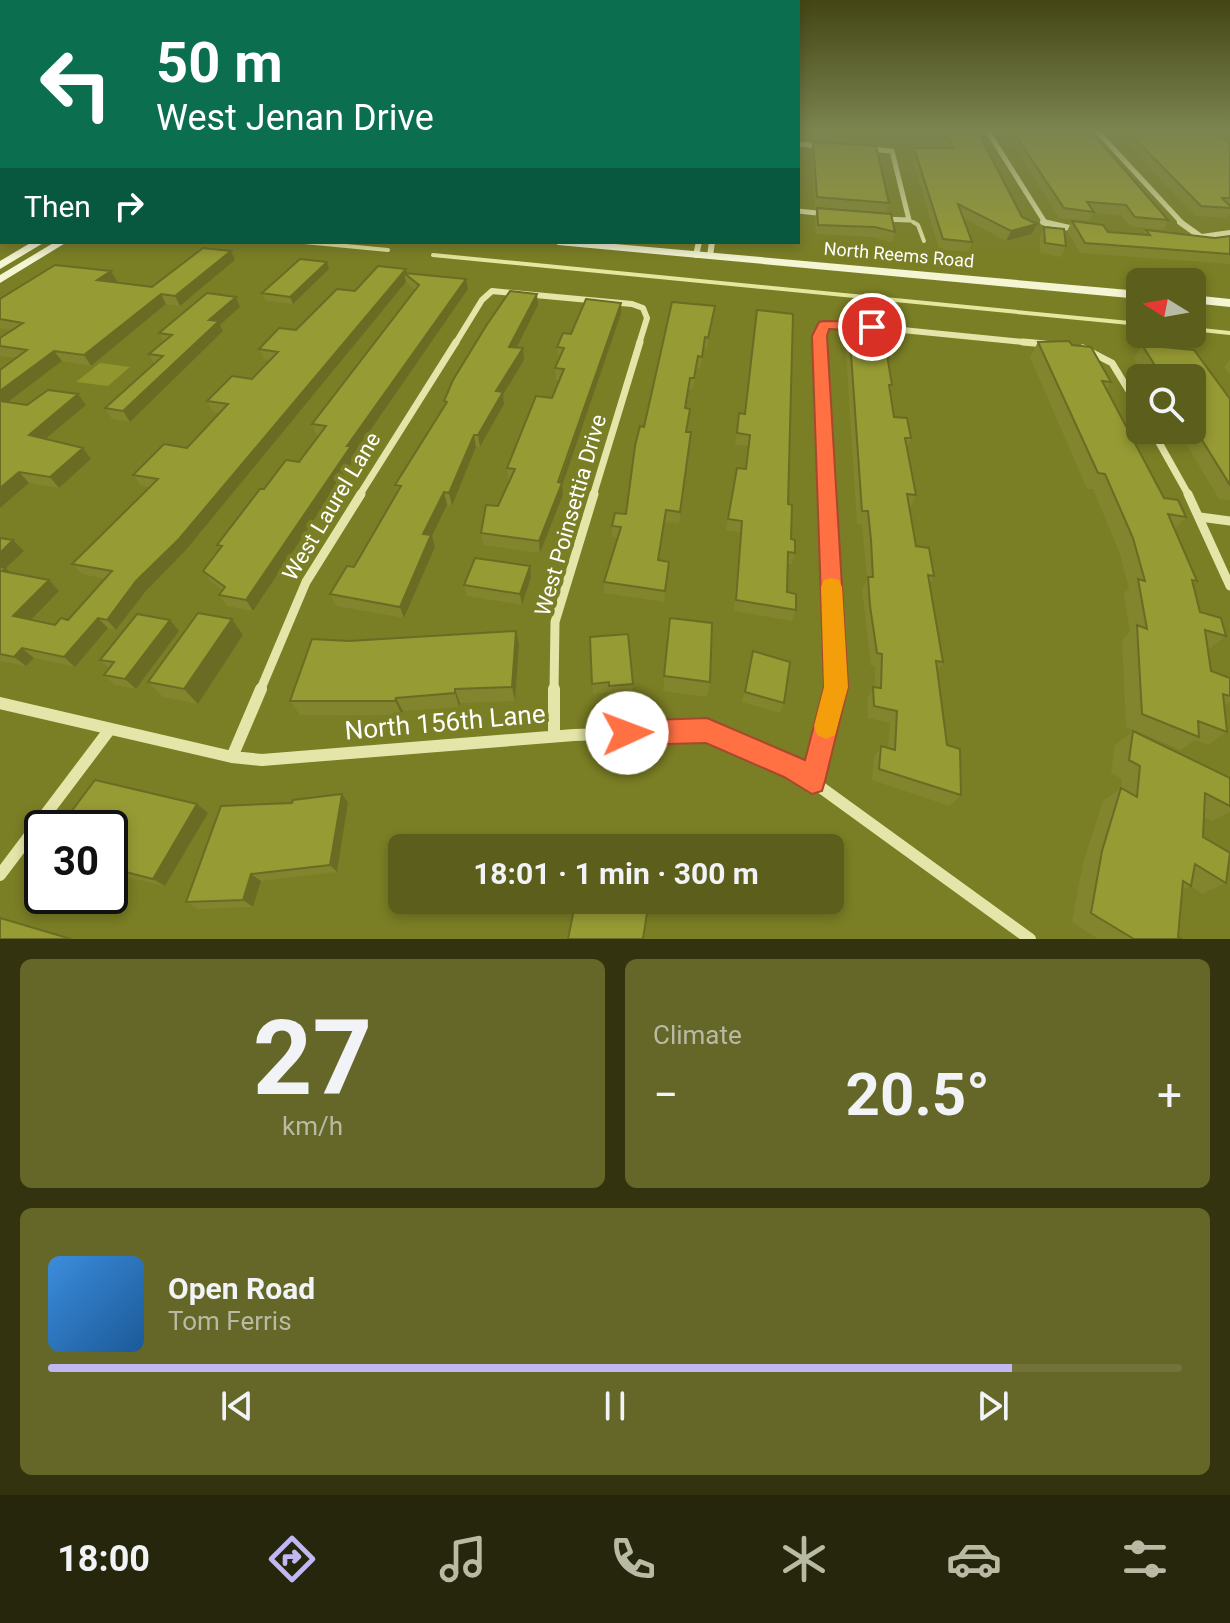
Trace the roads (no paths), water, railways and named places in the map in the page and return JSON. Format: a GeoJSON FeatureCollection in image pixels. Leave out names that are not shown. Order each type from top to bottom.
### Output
{"type":"FeatureCollection","features":[{"type":"Feature","properties":{"kind":"main road"},"geometry":{"type":"LineString","coordinates":[[0,266],[37,244]]}},
{"type":"Feature","properties":{"kind":"main road"},"geometry":{"type":"LineString","coordinates":[[0,280],[59,244]]}},
{"type":"Feature","properties":{"kind":"main road","name":"North Reems Road"},"geometry":{"type":"LineString","coordinates":[[607,244],[705,248],[1126,283]]}},
{"type":"Feature","properties":{"kind":"main road","name":"North Reems Road"},"geometry":{"type":"LineString","coordinates":[[680,244],[1126,293]]}},
{"type":"Feature","properties":{"kind":"main road"},"geometry":{"type":"LineString","coordinates":[[1206,290],[1230,292]]}},
{"type":"Feature","properties":{"kind":"main road"},"geometry":{"type":"LineString","coordinates":[[1206,300],[1230,303]]}},
{"type":"Feature","properties":{"kind":"street"},"geometry":{"type":"LineString","coordinates":[[873,218],[909,220],[898,174]]}},
{"type":"Feature","properties":{"kind":"street"},"geometry":{"type":"LineString","coordinates":[[1014,174],[1044,224],[1083,230]]}},
{"type":"Feature","properties":{"kind":"street"},"geometry":{"type":"LineString","coordinates":[[1135,174],[1178,221],[1202,237]]}},
{"type":"Feature","properties":{"kind":"street"},"geometry":{"type":"LineString","coordinates":[[800,211],[828,214]]}},
{"type":"Feature","properties":{"kind":"street"},"geometry":{"type":"LineString","coordinates":[[1190,238],[1230,233]]}},
{"type":"Feature","properties":{"kind":"street","name":"West Laurel Lane"},"geometry":{"type":"LineString","coordinates":[[232,757],[306,582],[482,300],[492,291],[643,308]]}},
{"type":"Feature","properties":{"kind":"street","name":"West Poinsettia Drive"},"geometry":{"type":"LineString","coordinates":[[554,736],[555,622],[647,318],[643,308]]}},
{"type":"Feature","properties":{"kind":"street"},"geometry":{"type":"LineString","coordinates":[[812,781],[836,687],[819,336],[824,325],[842,324],[1048,344]]}},
{"type":"Feature","properties":{"kind":"street"},"geometry":{"type":"LineString","coordinates":[[1080,347],[1102,352],[1113,359],[1126,383]]}},
{"type":"Feature","properties":{"kind":"street"},"geometry":{"type":"LineString","coordinates":[[1160,444],[1200,517],[1230,586]]}},
{"type":"Feature","properties":{"kind":"street"},"geometry":{"type":"LineString","coordinates":[[1200,517],[1230,521]]}},
{"type":"Feature","properties":{"kind":"street","name":"North 156th Lane"},"geometry":{"type":"LineString","coordinates":[[0,703],[232,757],[294,760],[554,736],[707,731],[794,768],[1030,939]]}},
{"type":"Feature","properties":{"kind":"street"},"geometry":{"type":"LineString","coordinates":[[0,875],[110,729]]}},
{"type":"Feature","properties":{"kind":"lane"},"geometry":{"type":"LineString","coordinates":[[909,220],[918,225],[924,241]]}},
{"type":"Feature","properties":{"kind":"waterway"},"geometry":{"type":"LineString","coordinates":[[325,244],[388,250]]}},
{"type":"Feature","properties":{"kind":"waterway"},"geometry":{"type":"LineString","coordinates":[[433,255],[1126,323]]}},
{"type":"Feature","properties":{"kind":"waterway"},"geometry":{"type":"LineString","coordinates":[[1206,330],[1230,333]]}}]}
